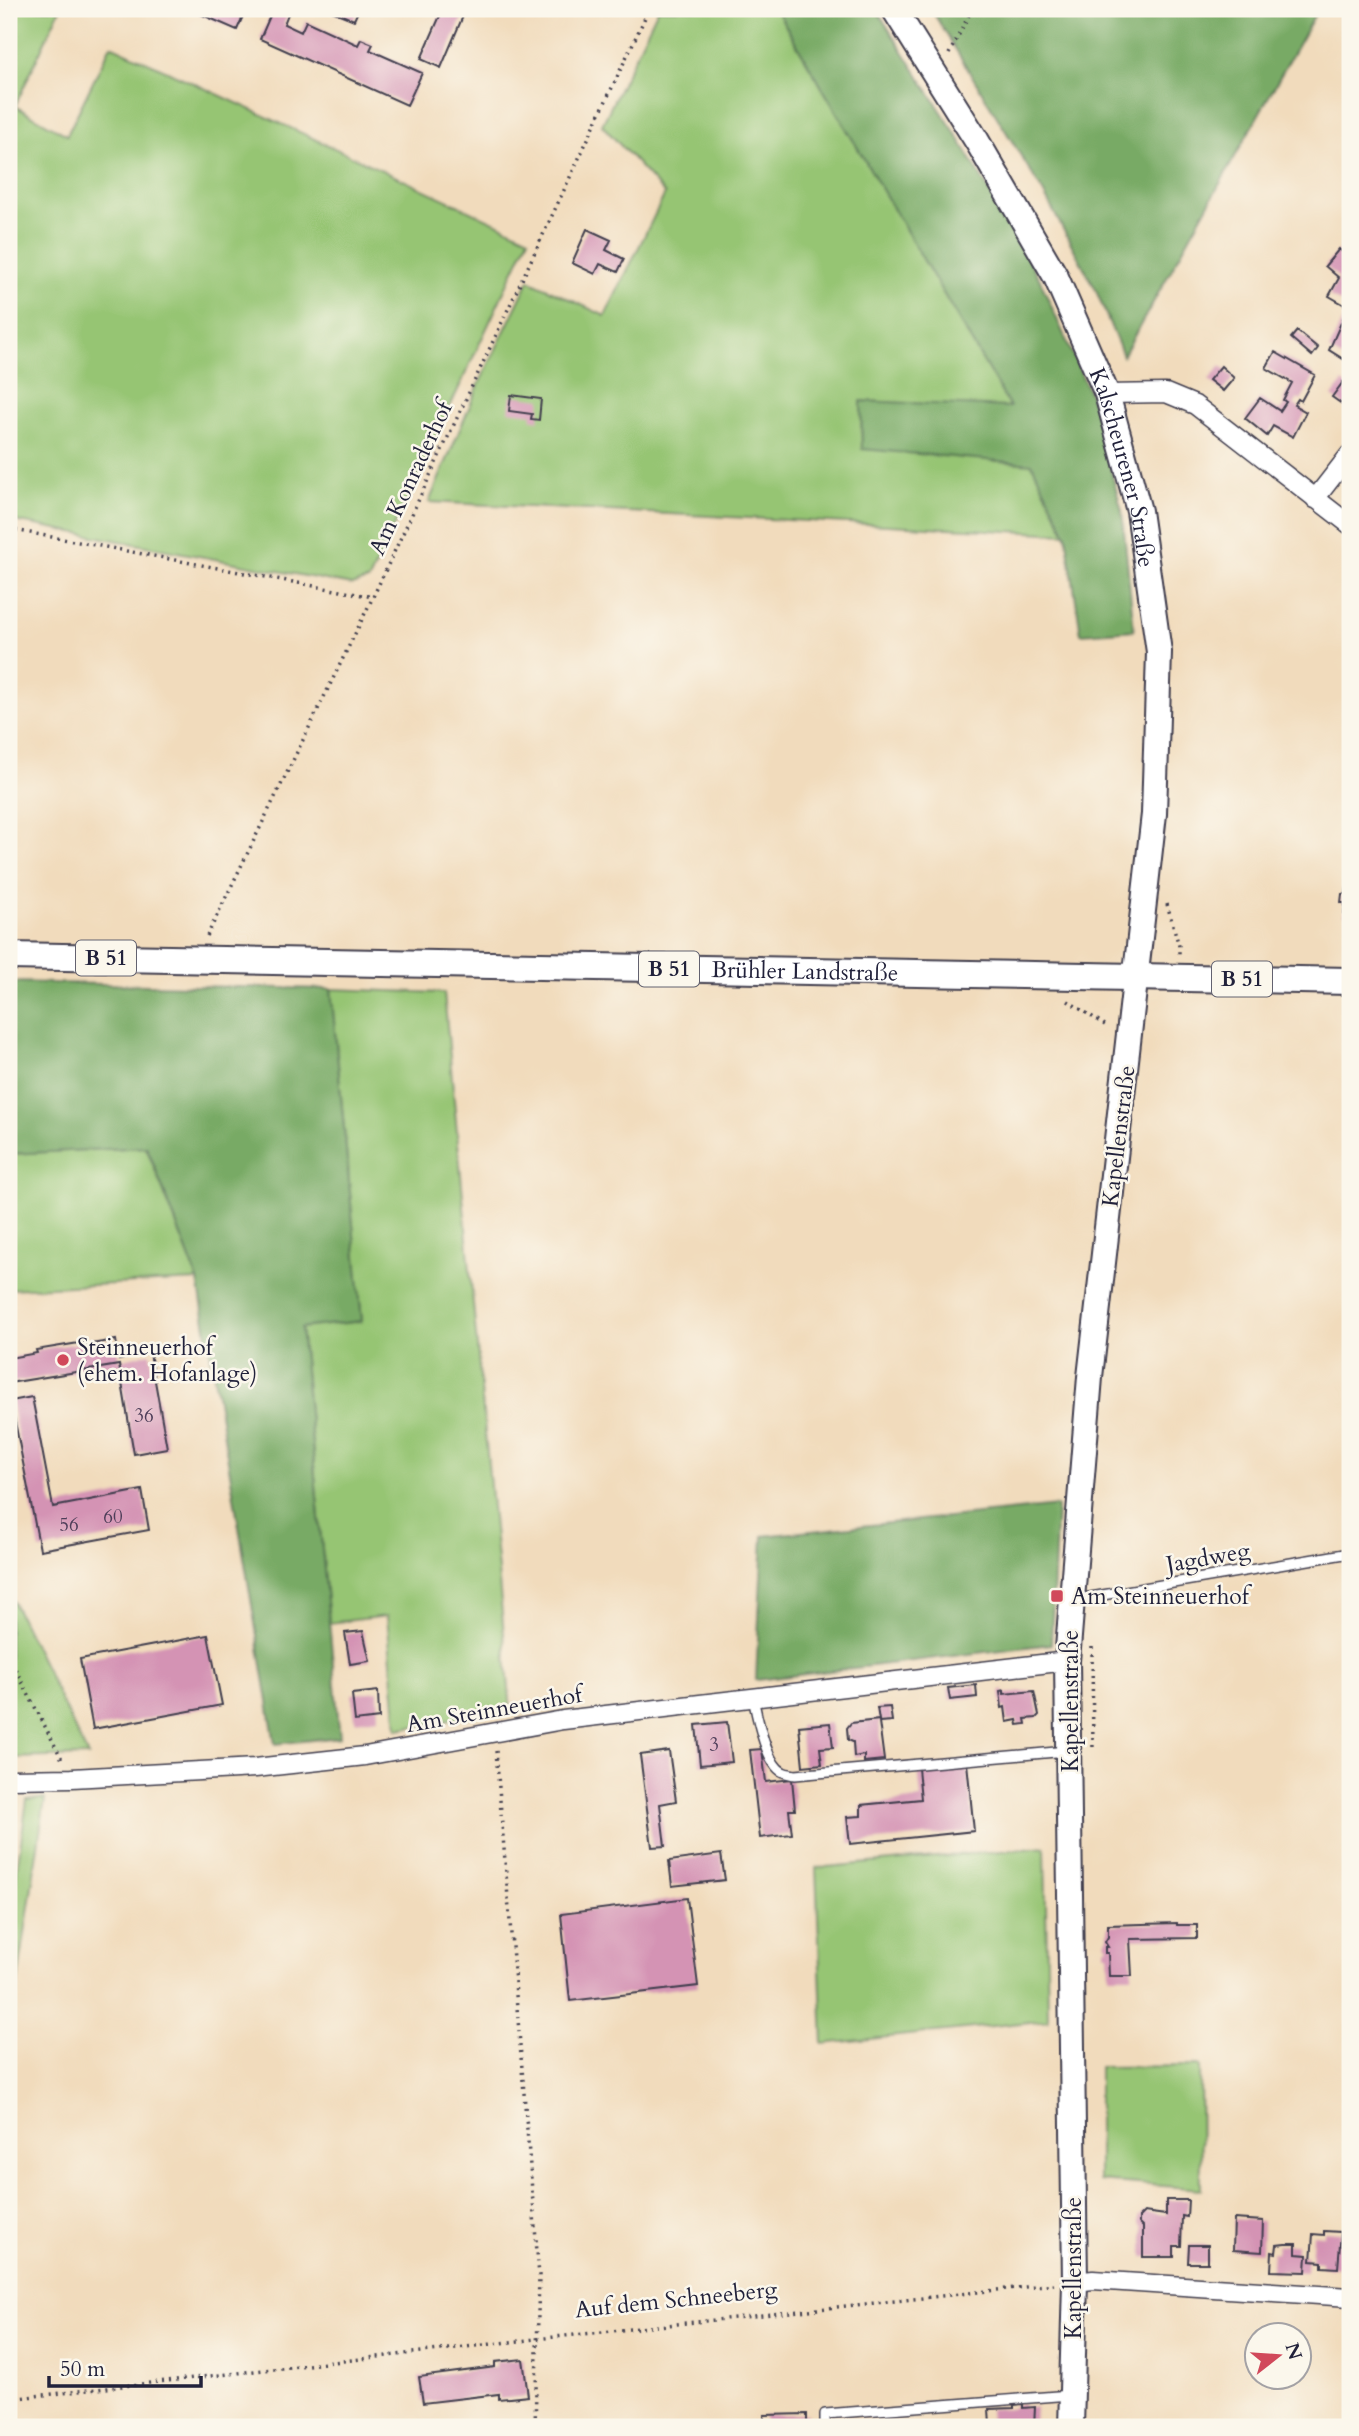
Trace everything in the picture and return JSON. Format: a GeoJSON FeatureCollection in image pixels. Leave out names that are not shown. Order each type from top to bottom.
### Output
{"type":"FeatureCollection","features":[{"type":"Feature","properties":{"kind":"main road","name":"Kalscheurener Straße"},"geometry":{"type":"LineString","coordinates":[[894,9],[977,141],[1056,277],[1107,394],[1139,511],[1159,653],[1154,814],[1135,977]]}},
{"type":"Feature","properties":{"kind":"main road","name":"Brühler Landstraße"},"geometry":{"type":"LineString","coordinates":[[9,956],[1350,981]]}},
{"type":"Feature","properties":{"kind":"main road","name":"Kapellenstraße"},"geometry":{"type":"LineString","coordinates":[[1071,2427],[1075,2282],[1067,1661],[1090,1377],[1135,977]]}},
{"type":"Feature","properties":{"kind":"street"},"geometry":{"type":"LineString","coordinates":[[1107,394],[1166,393],[1195,405],[1350,525]]}},
{"type":"Feature","properties":{"kind":"street"},"geometry":{"type":"LineString","coordinates":[[1315,499],[1350,454]]}},
{"type":"Feature","properties":{"kind":"street","name":"Am Steinneuerhof"},"geometry":{"type":"LineString","coordinates":[[10,1782],[255,1768],[365,1756],[563,1720],[1067,1661]]}},
{"type":"Feature","properties":{"kind":"street"},"geometry":{"type":"LineString","coordinates":[[1075,2282],[1093,2280],[1350,2297]]}},
{"type":"Feature","properties":{"kind":"lane","name":"Jagdweg"},"geometry":{"type":"LineString","coordinates":[[1072,1601],[1350,1553]]}},
{"type":"Feature","properties":{"kind":"lane"},"geometry":{"type":"LineString","coordinates":[[753,1697],[759,1726],[774,1762],[782,1772],[795,1775],[1069,1751]]}},
{"type":"Feature","properties":{"kind":"lane"},"geometry":{"type":"LineString","coordinates":[[825,2427],[825,2414],[1072,2395]]}},
{"type":"Feature","properties":{"kind":"path","name":"Am Konraderhof"},"geometry":{"type":"LineString","coordinates":[[202,960],[206,938],[373,597],[649,9]]}},
{"type":"Feature","properties":{"kind":"path"},"geometry":{"type":"LineString","coordinates":[[942,47],[948,57],[972,9]]}},
{"type":"Feature","properties":{"kind":"path"},"geometry":{"type":"LineString","coordinates":[[9,529],[373,597]]}},
{"type":"Feature","properties":{"kind":"path"},"geometry":{"type":"LineString","coordinates":[[1166,898],[1179,946],[1178,977]]}},
{"type":"Feature","properties":{"kind":"path"},"geometry":{"type":"LineString","coordinates":[[1092,1639],[1093,1764]]}},
{"type":"Feature","properties":{"kind":"path"},"geometry":{"type":"LineString","coordinates":[[9,1657],[72,1778]]}},
{"type":"Feature","properties":{"kind":"path"},"geometry":{"type":"LineString","coordinates":[[494,1731],[539,2276],[535,2427]]}},
{"type":"Feature","properties":{"kind":"path","name":"Auf dem Schneeberg"},"geometry":{"type":"LineString","coordinates":[[9,2399],[536,2339],[1075,2282]]}},
{"type":"Feature","properties":{"kind":"green space"},"geometry":{"type":"Polygon","coordinates":[[[9,9],[60,9],[15,106],[67,135],[111,45],[529,238],[369,580],[352,585],[9,520],[9,9]]]}},
{"type":"Feature","properties":{"kind":"green space"},"geometry":{"type":"Polygon","coordinates":[[[658,9],[776,9],[1011,408],[861,401],[862,448],[1032,463],[1066,534],[429,502],[480,382],[529,280],[605,316],[665,194],[602,125],[658,9]]]}},
{"type":"Feature","properties":{"kind":"green space"},"geometry":{"type":"Polygon","coordinates":[[[776,9],[876,9],[961,142],[1039,278],[1090,394],[1122,511],[1134,630],[1081,634],[1066,534],[1032,464],[862,449],[861,401],[1010,407],[776,9]]]}},
{"type":"Feature","properties":{"kind":"green space"},"geometry":{"type":"Polygon","coordinates":[[[931,9],[1318,9],[1123,356],[1095,288],[1043,192],[931,9]]]}},
{"type":"Feature","properties":{"kind":"green space"},"geometry":{"type":"Polygon","coordinates":[[[9,982],[331,989],[362,1321],[301,1328],[340,1737],[275,1744],[198,1280],[147,1147],[9,1154],[9,982]]]}},
{"type":"Feature","properties":{"kind":"green space"},"geometry":{"type":"Polygon","coordinates":[[[331,989],[444,993],[511,1710],[397,1729],[387,1616],[329,1623],[301,1327],[362,1321],[331,989]]]}},
{"type":"Feature","properties":{"kind":"green space"},"geometry":{"type":"Polygon","coordinates":[[[146,1147],[198,1280],[9,1289],[9,1154],[146,1147]]]}},
{"type":"Feature","properties":{"kind":"green space"},"geometry":{"type":"Polygon","coordinates":[[[1057,1506],[1051,1644],[756,1680],[763,1536],[1057,1506]]]}},
{"type":"Feature","properties":{"kind":"green space"},"geometry":{"type":"Polygon","coordinates":[[[9,1583],[12,1600],[88,1756],[9,1758],[9,1583]]]}},
{"type":"Feature","properties":{"kind":"green space"},"geometry":{"type":"Polygon","coordinates":[[[45,1799],[9,2040],[9,1924],[27,1800],[45,1799]]]}},
{"type":"Feature","properties":{"kind":"green space"},"geometry":{"type":"Polygon","coordinates":[[[1045,1847],[1048,2020],[823,2044],[816,1868],[1045,1847]]]}},
{"type":"Feature","properties":{"kind":"green space"},"geometry":{"type":"Polygon","coordinates":[[[1200,2066],[1201,2189],[1099,2181],[1099,2067],[1200,2066]]]}},
{"type":"Feature","properties":{"kind":"building"},"geometry":{"type":"Polygon","coordinates":[[[189,9],[246,9],[237,30],[189,9]]]}},
{"type":"Feature","properties":{"kind":"building"},"geometry":{"type":"Polygon","coordinates":[[[273,9],[290,9],[284,24],[301,32],[306,21],[358,45],[361,39],[373,44],[370,50],[422,73],[407,105],[260,39],[273,9]]]}},
{"type":"Feature","properties":{"kind":"building"},"geometry":{"type":"Polygon","coordinates":[[[327,9],[359,9],[354,20],[327,9]]]}},
{"type":"Feature","properties":{"kind":"building"},"geometry":{"type":"Polygon","coordinates":[[[443,9],[466,9],[441,68],[421,59],[443,9]]]}},
{"type":"Feature","properties":{"kind":"building"},"geometry":{"type":"Polygon","coordinates":[[[587,229],[611,240],[606,250],[624,259],[618,272],[600,264],[595,274],[572,263],[587,229]]]}},
{"type":"Feature","properties":{"kind":"building"},"geometry":{"type":"Polygon","coordinates":[[[1339,249],[1350,258],[1348,362],[1329,350],[1348,307],[1329,296],[1339,278],[1325,266],[1339,249]]]}},
{"type":"Feature","properties":{"kind":"building"},"geometry":{"type":"Polygon","coordinates":[[[1297,331],[1318,348],[1312,356],[1291,338],[1297,331]]]}},
{"type":"Feature","properties":{"kind":"building"},"geometry":{"type":"Polygon","coordinates":[[[1275,352],[1315,375],[1301,401],[1298,399],[1294,405],[1306,412],[1293,437],[1273,426],[1267,436],[1245,418],[1260,398],[1280,411],[1286,402],[1283,400],[1292,383],[1266,368],[1275,352]]]}},
{"type":"Feature","properties":{"kind":"building"},"geometry":{"type":"Polygon","coordinates":[[[1221,366],[1234,378],[1223,391],[1209,380],[1221,366]]]}},
{"type":"Feature","properties":{"kind":"building"},"geometry":{"type":"Polygon","coordinates":[[[1343,382],[1350,388],[1350,402],[1346,407],[1332,397],[1343,382]]]}},
{"type":"Feature","properties":{"kind":"building"},"geometry":{"type":"Polygon","coordinates":[[[511,395],[541,399],[539,420],[531,419],[532,414],[509,411],[511,395]]]}},
{"type":"Feature","properties":{"kind":"building"},"geometry":{"type":"Polygon","coordinates":[[[1347,887],[1350,887],[1350,915],[1344,915],[1345,903],[1341,903],[1342,894],[1346,894],[1347,887]]]}},
{"type":"Feature","properties":{"kind":"building"},"geometry":{"type":"Polygon","coordinates":[[[116,1340],[119,1360],[150,1353],[167,1448],[134,1454],[119,1365],[9,1383],[9,1358],[37,1353],[36,1350],[116,1340]]]}},
{"type":"Feature","properties":{"kind":"building"},"geometry":{"type":"Polygon","coordinates":[[[32,1397],[53,1507],[142,1490],[149,1530],[40,1550],[11,1401],[32,1397]]]}},
{"type":"Feature","properties":{"kind":"building"},"geometry":{"type":"Polygon","coordinates":[[[363,1631],[370,1661],[350,1664],[345,1633],[363,1631]]]}},
{"type":"Feature","properties":{"kind":"building"},"geometry":{"type":"Polygon","coordinates":[[[208,1635],[222,1705],[93,1729],[80,1659],[208,1635]]]}},
{"type":"Feature","properties":{"kind":"building"},"geometry":{"type":"Polygon","coordinates":[[[976,1685],[977,1697],[950,1700],[948,1688],[976,1685]]]}},
{"type":"Feature","properties":{"kind":"building"},"geometry":{"type":"Polygon","coordinates":[[[1004,1690],[1004,1694],[1034,1691],[1039,1715],[1025,1719],[1026,1724],[1018,1725],[1017,1720],[1007,1722],[1000,1691],[1004,1690]]]}},
{"type":"Feature","properties":{"kind":"building"},"geometry":{"type":"Polygon","coordinates":[[[378,1691],[379,1718],[355,1721],[352,1694],[378,1691]]]}},
{"type":"Feature","properties":{"kind":"building"},"geometry":{"type":"Polygon","coordinates":[[[890,1707],[892,1721],[879,1722],[884,1760],[864,1762],[864,1755],[854,1757],[853,1742],[848,1740],[847,1728],[851,1723],[879,1720],[877,1708],[890,1707]]]}},
{"type":"Feature","properties":{"kind":"building"},"geometry":{"type":"Polygon","coordinates":[[[727,1722],[732,1762],[700,1765],[696,1725],[727,1722]]]}},
{"type":"Feature","properties":{"kind":"building"},"geometry":{"type":"Polygon","coordinates":[[[830,1723],[833,1747],[820,1748],[822,1764],[803,1766],[799,1726],[830,1723]]]}},
{"type":"Feature","properties":{"kind":"building"},"geometry":{"type":"Polygon","coordinates":[[[762,1749],[766,1782],[792,1779],[795,1810],[789,1810],[792,1834],[760,1838],[750,1750],[762,1749]]]}},
{"type":"Feature","properties":{"kind":"building"},"geometry":{"type":"Polygon","coordinates":[[[669,1751],[676,1801],[660,1804],[665,1846],[652,1847],[640,1755],[669,1751]]]}},
{"type":"Feature","properties":{"kind":"building"},"geometry":{"type":"Polygon","coordinates":[[[967,1763],[974,1831],[850,1844],[847,1817],[861,1816],[861,1805],[921,1799],[918,1768],[967,1763]]]}},
{"type":"Feature","properties":{"kind":"building"},"geometry":{"type":"Polygon","coordinates":[[[721,1854],[725,1880],[672,1886],[669,1861],[721,1854]]]}},
{"type":"Feature","properties":{"kind":"building"},"geometry":{"type":"Polygon","coordinates":[[[687,1898],[698,1986],[570,2001],[561,1914],[687,1898]]]}},
{"type":"Feature","properties":{"kind":"building"},"geometry":{"type":"Polygon","coordinates":[[[1108,1925],[1197,1925],[1197,1938],[1130,1939],[1132,1976],[1109,1976],[1108,1953],[1105,1953],[1105,1947],[1108,1947],[1105,1942],[1108,1925]]]}},
{"type":"Feature","properties":{"kind":"building"},"geometry":{"type":"Polygon","coordinates":[[[1166,2200],[1188,2200],[1187,2217],[1182,2216],[1181,2246],[1174,2246],[1174,2257],[1143,2257],[1143,2227],[1139,2223],[1139,2217],[1144,2212],[1166,2215],[1166,2200]]]}},
{"type":"Feature","properties":{"kind":"building"},"geometry":{"type":"Polygon","coordinates":[[[1234,2219],[1263,2221],[1262,2252],[1233,2250],[1234,2219]]]}},
{"type":"Feature","properties":{"kind":"building"},"geometry":{"type":"Polygon","coordinates":[[[1324,2231],[1341,2232],[1338,2268],[1322,2267],[1322,2262],[1311,2261],[1313,2234],[1324,2235],[1324,2231]]]}},
{"type":"Feature","properties":{"kind":"building"},"geometry":{"type":"Polygon","coordinates":[[[1296,2244],[1296,2254],[1307,2255],[1306,2272],[1271,2271],[1272,2252],[1276,2253],[1277,2245],[1296,2244]]]}},
{"type":"Feature","properties":{"kind":"building"},"geometry":{"type":"Polygon","coordinates":[[[1189,2245],[1208,2245],[1208,2263],[1188,2263],[1189,2245]]]}},
{"type":"Feature","properties":{"kind":"building"},"geometry":{"type":"Polygon","coordinates":[[[523,2359],[528,2396],[499,2399],[499,2394],[423,2403],[419,2377],[495,2367],[495,2362],[523,2359]]]}},
{"type":"Feature","properties":{"kind":"building"},"geometry":{"type":"Polygon","coordinates":[[[1023,2404],[1023,2408],[1035,2407],[1034,2427],[998,2427],[998,2423],[990,2424],[989,2409],[1014,2408],[1014,2405],[1023,2404]]]}},
{"type":"Feature","properties":{"kind":"building"},"geometry":{"type":"Polygon","coordinates":[[[807,2414],[807,2427],[764,2427],[764,2415],[807,2414]]]}},
{"type":"Feature","properties":{"kind":"place","name":"Steinneuerhof (ehem. Hofanlage)"},"geometry":{"type":"Point","coordinates":[63,1360]}},
{"type":"Feature","properties":{"kind":"place","name":"Am Steinneuerhof"},"geometry":{"type":"Point","coordinates":[1057,1596]}}]}
